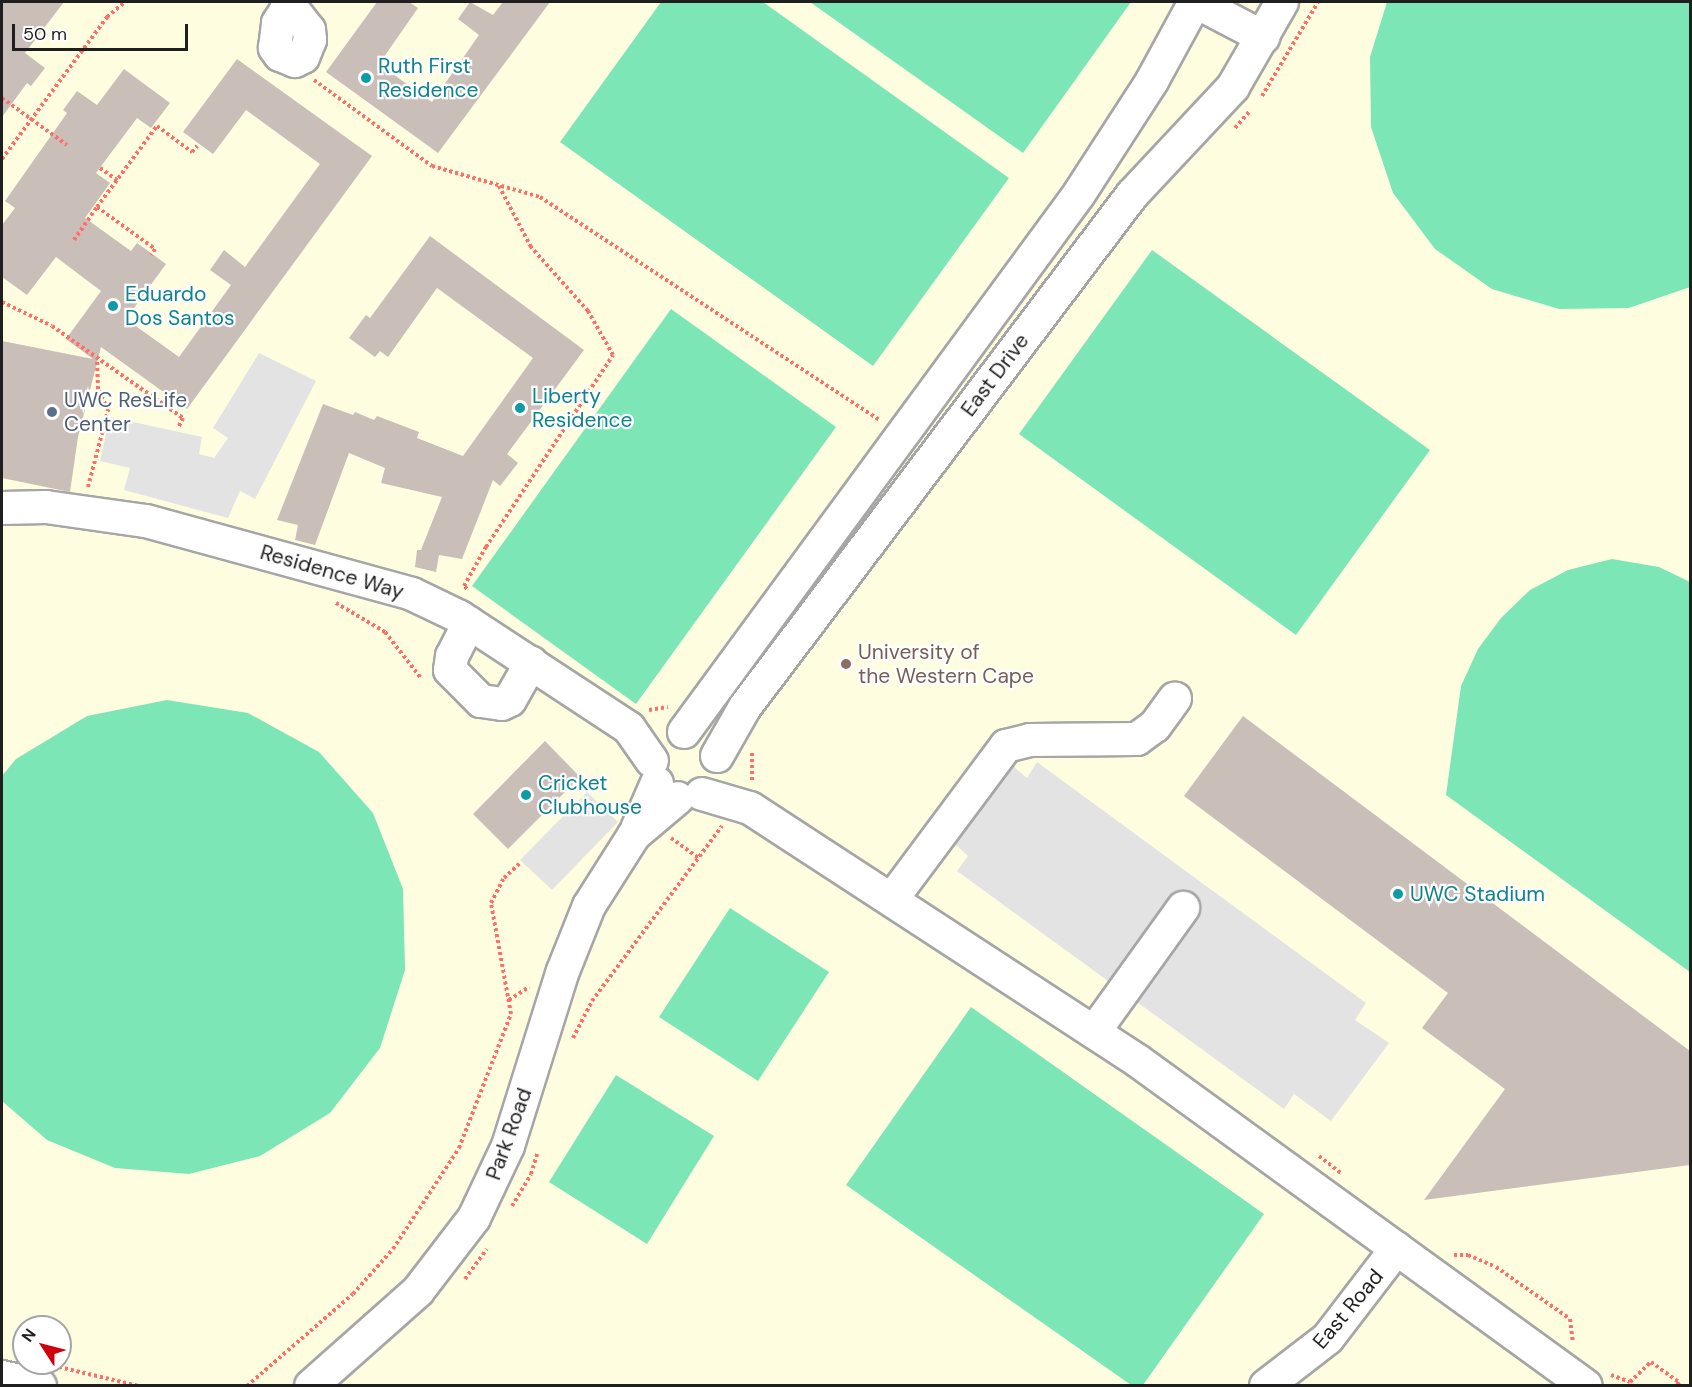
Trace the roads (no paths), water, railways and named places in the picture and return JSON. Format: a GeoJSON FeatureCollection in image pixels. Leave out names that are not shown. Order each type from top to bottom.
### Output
{"type":"FeatureCollection","features":[{"type":"Feature","properties":{"kind":"street"},"geometry":{"type":"LineString","coordinates":[[889,422],[1092,146],[1124,98],[1174,2]]}},
{"type":"Feature","properties":{"kind":"street"},"geometry":{"type":"LineString","coordinates":[[1196,2],[1263,38]]}},
{"type":"Feature","properties":{"kind":"street","name":"East Drive"},"geometry":{"type":"LineString","coordinates":[[678,733],[1079,194],[1152,81],[1196,2]]}},
{"type":"Feature","properties":{"kind":"street","name":"East Drive"},"geometry":{"type":"LineString","coordinates":[[718,762],[745,707],[1132,195],[1233,87],[1282,2]]}},
{"type":"Feature","properties":{"kind":"street","name":"Residence Way"},"geometry":{"type":"LineString","coordinates":[[2,508],[46,507],[146,522],[471,608],[531,663],[629,728],[672,784]]}},
{"type":"Feature","properties":{"kind":"street"},"geometry":{"type":"LineString","coordinates":[[471,608],[452,656],[450,670],[481,701],[502,704],[510,700],[531,663]]}},
{"type":"Feature","properties":{"kind":"street"},"geometry":{"type":"LineString","coordinates":[[892,899],[1006,746],[1030,740],[1137,740],[1155,726],[1175,698]]}},
{"type":"Feature","properties":{"kind":"street","name":"Residence Way"},"geometry":{"type":"LineString","coordinates":[[629,728],[678,733]]}},
{"type":"Feature","properties":{"kind":"street"},"geometry":{"type":"LineString","coordinates":[[672,784],[657,747],[678,733],[705,738],[743,803]]}},
{"type":"Feature","properties":{"kind":"street"},"geometry":{"type":"LineString","coordinates":[[672,784],[716,778],[718,762]]}},
{"type":"Feature","properties":{"kind":"street"},"geometry":{"type":"LineString","coordinates":[[672,784],[743,803],[1094,1032],[1397,1248],[1595,1378]]}},
{"type":"Feature","properties":{"kind":"street","name":"Park Road"},"geometry":{"type":"LineString","coordinates":[[311,1386],[418,1292],[474,1218],[508,1146],[563,971],[589,906],[634,835],[672,784]]}},
{"type":"Feature","properties":{"kind":"street"},"geometry":{"type":"LineString","coordinates":[[1094,1032],[1183,908]]}},
{"type":"Feature","properties":{"kind":"street","name":"East Road"},"geometry":{"type":"LineString","coordinates":[[1266,1386],[1328,1338],[1397,1248]]}},
{"type":"Feature","properties":{"kind":"street"},"geometry":{"type":"LineString","coordinates":[[2,1377],[47,1376]]}},
{"type":"Feature","properties":{"kind":"place","name":"Ruth First Residence"},"geometry":{"type":"Point","coordinates":[366,78]}},
{"type":"Feature","properties":{"kind":"place","name":"Eduardo Dos Santos"},"geometry":{"type":"Point","coordinates":[113,306]}},
{"type":"Feature","properties":{"kind":"place","name":"Liberty Residence"},"geometry":{"type":"Point","coordinates":[520,408]}},
{"type":"Feature","properties":{"kind":"place","name":"UWC ResLife Center"},"geometry":{"type":"Point","coordinates":[52,412]}},
{"type":"Feature","properties":{"kind":"place","name":"University of the Western Cape"},"geometry":{"type":"Point","coordinates":[846,664]}},
{"type":"Feature","properties":{"kind":"place","name":"Cricket Clubhouse"},"geometry":{"type":"Point","coordinates":[526,795]}},
{"type":"Feature","properties":{"kind":"place","name":"UWC Stadium"},"geometry":{"type":"Point","coordinates":[1398,894]}}]}
